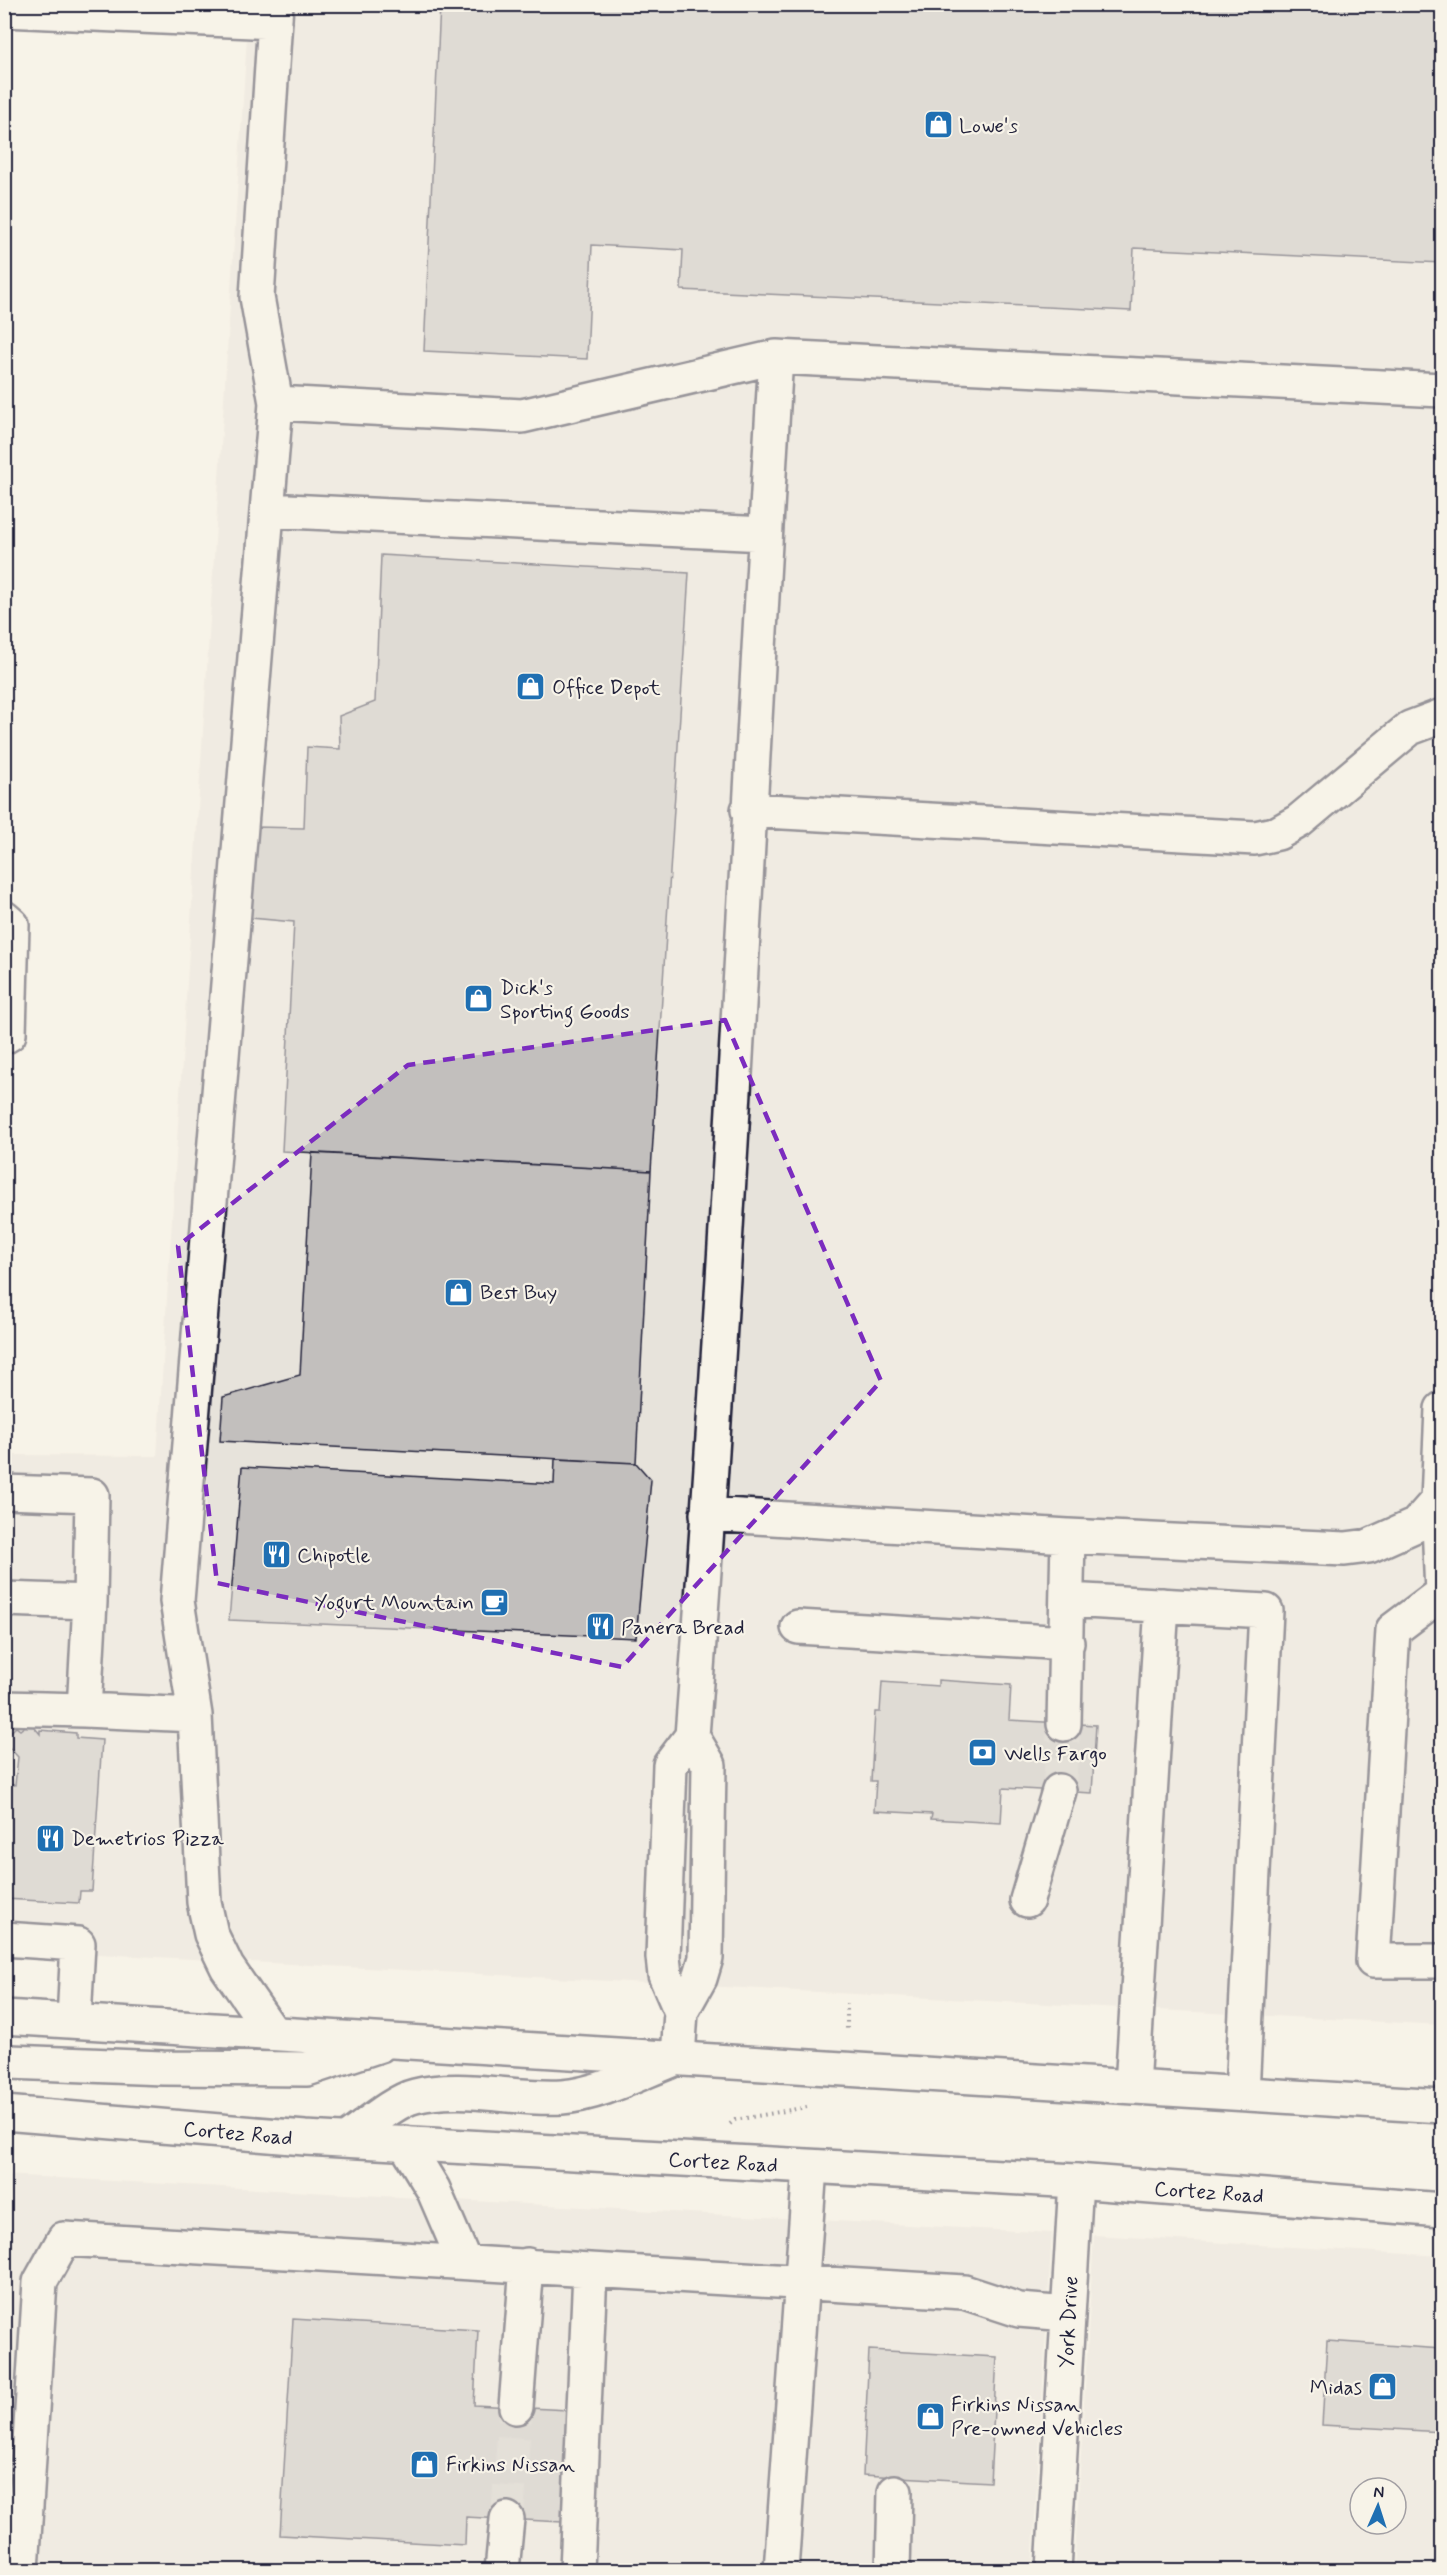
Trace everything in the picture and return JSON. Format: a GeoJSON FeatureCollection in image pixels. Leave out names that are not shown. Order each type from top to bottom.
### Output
{"type":"FeatureCollection","features":[{"type":"Feature","properties":{"kind":"main road"},"geometry":{"type":"LineString","coordinates":[[4,10],[275,13],[257,297],[276,403],[177,1601],[195,1715],[204,1902],[211,1935],[227,1967],[272,2032]]}},
{"type":"Feature","properties":{"kind":"main road"},"geometry":{"type":"LineString","coordinates":[[276,403],[522,416],[776,357],[1443,390]]}},
{"type":"Feature","properties":{"kind":"main road"},"geometry":{"type":"LineString","coordinates":[[681,2012],[665,1975],[663,1957],[670,1765],[692,1736],[730,1164],[748,810],[776,357]]}},
{"type":"Feature","properties":{"kind":"main road"},"geometry":{"type":"LineString","coordinates":[[267,510],[765,534]]}},
{"type":"Feature","properties":{"kind":"main road"},"geometry":{"type":"LineString","coordinates":[[748,810],[1255,838],[1278,832],[1299,821],[1410,728],[1443,716]]}},
{"type":"Feature","properties":{"kind":"main road"},"geometry":{"type":"LineString","coordinates":[[4,918],[12,925],[9,1034],[4,1037]]}},
{"type":"Feature","properties":{"kind":"main road"},"geometry":{"type":"LineString","coordinates":[[1442,1428],[1438,1500],[1442,1593],[1393,1630],[1373,1961],[1443,1961]]}},
{"type":"Feature","properties":{"kind":"main road"},"geometry":{"type":"LineString","coordinates":[[4,1491],[92,1496],[90,1602],[84,1710]]}},
{"type":"Feature","properties":{"kind":"main road"},"geometry":{"type":"LineString","coordinates":[[707,1514],[1068,1536],[1345,1549],[1369,1546],[1416,1525],[1438,1500]]}},
{"type":"Feature","properties":{"kind":"main road"},"geometry":{"type":"LineString","coordinates":[[1064,1724],[1068,1536]]}},
{"type":"Feature","properties":{"kind":"main road"},"geometry":{"type":"LineString","coordinates":[[4,1599],[90,1602]]}},
{"type":"Feature","properties":{"kind":"main road"},"geometry":{"type":"LineString","coordinates":[[1068,1600],[1266,1611],[1242,2094]]}},
{"type":"Feature","properties":{"kind":"main road"},"geometry":{"type":"LineString","coordinates":[[1131,2086],[1161,1605]]}},
{"type":"Feature","properties":{"kind":"main road"},"geometry":{"type":"LineString","coordinates":[[798,1628],[1067,1643]]}},
{"type":"Feature","properties":{"kind":"main road"},"geometry":{"type":"LineString","coordinates":[[4,1708],[195,1715]]}},
{"type":"Feature","properties":{"kind":"main road"},"geometry":{"type":"LineString","coordinates":[[678,2057],[681,2012],[700,1978],[706,1958],[709,1765],[692,1736]]}},
{"type":"Feature","properties":{"kind":"main road"},"geometry":{"type":"LineString","coordinates":[[1027,1900],[1059,1791]]}},
{"type":"Feature","properties":{"kind":"main road"},"geometry":{"type":"LineString","coordinates":[[4,1939],[78,1944],[74,2020]]}},
{"type":"Feature","properties":{"kind":"main road"},"geometry":{"type":"LineString","coordinates":[[4,2017],[1443,2106]]}},
{"type":"Feature","properties":{"kind":"main road"},"geometry":{"type":"LineString","coordinates":[[4,2064],[10,2062],[164,2068],[307,2069],[396,2040]]}},
{"type":"Feature","properties":{"kind":"main road"},"geometry":{"type":"LineString","coordinates":[[346,2140],[382,2114],[414,2096],[468,2092],[561,2097],[600,2089],[678,2057]]}},
{"type":"Feature","properties":{"kind":"main road","name":"Cortez Road"},"geometry":{"type":"LineString","coordinates":[[4,2113],[346,2140],[1076,2181],[1443,2210]]}},
{"type":"Feature","properties":{"kind":"main road"},"geometry":{"type":"LineString","coordinates":[[405,2143],[433,2189],[464,2261]]}},
{"type":"Feature","properties":{"kind":"main road"},"geometry":{"type":"LineString","coordinates":[[781,2571],[810,2166]]}},
{"type":"Feature","properties":{"kind":"main road","name":"York Drive"},"geometry":{"type":"LineString","coordinates":[[1053,2571],[1076,2181]]}},
{"type":"Feature","properties":{"kind":"main road"},"geometry":{"type":"LineString","coordinates":[[22,2571],[40,2282],[64,2239],[464,2261],[590,2271],[801,2280],[964,2292],[1019,2310],[1068,2314]]}},
{"type":"Feature","properties":{"kind":"main road"},"geometry":{"type":"LineString","coordinates":[[516,2407],[527,2265]]}},
{"type":"Feature","properties":{"kind":"main road"},"geometry":{"type":"LineString","coordinates":[[578,2571],[590,2271]]}},
{"type":"Feature","properties":{"kind":"main road"},"geometry":{"type":"LineString","coordinates":[[893,2571],[895,2492]]}},
{"type":"Feature","properties":{"kind":"main road"},"geometry":{"type":"LineString","coordinates":[[502,2571],[507,2519]]}},
{"type":"Feature","properties":{"kind":"highlighted area"},"geometry":{"type":"Polygon","coordinates":[[[725,1020],[881,1381],[622,1667],[217,1583],[178,1246],[408,1065],[725,1020]]]}},
{"type":"Feature","properties":{"kind":"shaded area"},"geometry":{"type":"Polygon","coordinates":[[[249,5],[1442,5],[1442,2025],[5,1949],[4,1455],[157,1456],[249,5]]]}},
{"type":"Feature","properties":{"kind":"shaded area"},"geometry":{"type":"Polygon","coordinates":[[[4,2175],[1052,2233],[1032,2570],[5,2570],[4,2175]]]}},
{"type":"Feature","properties":{"kind":"shaded area"},"geometry":{"type":"Polygon","coordinates":[[[1094,2235],[1442,2256],[1442,2570],[1074,2570],[1094,2235]]]}},
{"type":"Feature","properties":{"kind":"building","name":"Lowe's"},"geometry":{"type":"Polygon","coordinates":[[[440,4],[1442,4],[1442,263],[1134,248],[1131,311],[681,290],[683,250],[592,245],[587,359],[424,351],[440,4]]]}},
{"type":"Feature","properties":{"kind":"building"},"geometry":{"type":"Polygon","coordinates":[[[381,555],[689,573],[651,1171],[282,1151],[294,922],[251,918],[255,827],[304,828],[307,747],[340,749],[339,716],[375,702],[381,555]]]}},
{"type":"Feature","properties":{"kind":"building"},"geometry":{"type":"Polygon","coordinates":[[[312,1153],[651,1171],[636,1463],[220,1441],[223,1397],[300,1375],[312,1153]]]}},
{"type":"Feature","properties":{"kind":"building"},"geometry":{"type":"Polygon","coordinates":[[[555,1459],[636,1463],[651,1480],[636,1638],[229,1620],[242,1467],[554,1484],[555,1459]]]}},
{"type":"Feature","properties":{"kind":"building","name":"Wells Fargo"},"geometry":{"type":"Polygon","coordinates":[[[938,1680],[1011,1685],[1009,1720],[1096,1725],[1092,1793],[1003,1788],[1001,1823],[931,1819],[932,1814],[874,1811],[876,1781],[871,1781],[875,1712],[880,1712],[882,1682],[938,1686],[938,1680]]]}},
{"type":"Feature","properties":{"kind":"building","name":"Demetrios Pizza"},"geometry":{"type":"Polygon","coordinates":[[[30,1722],[40,1734],[40,1730],[76,1733],[76,1738],[102,1740],[92,1891],[80,1891],[79,1903],[4,1899],[4,1784],[15,1785],[18,1757],[4,1742],[4,1738],[16,1727],[20,1730],[30,1722]]]}},
{"type":"Feature","properties":{"kind":"building","name":"Firkins Nissan"},"geometry":{"type":"Polygon","coordinates":[[[293,2319],[478,2330],[474,2405],[568,2410],[562,2522],[466,2517],[465,2545],[280,2535],[293,2319]]]}},
{"type":"Feature","properties":{"kind":"building","name":"Midas"},"geometry":{"type":"Polygon","coordinates":[[[1327,2341],[1442,2349],[1442,2432],[1322,2425],[1327,2341]]]}},
{"type":"Feature","properties":{"kind":"building","name":"Firkins Nissan Pre-owned Vehicles"},"geometry":{"type":"Polygon","coordinates":[[[869,2350],[997,2357],[990,2482],[863,2475],[869,2350]]]}},
{"type":"Feature","properties":{"kind":"tunnel"},"geometry":{"type":"LineString","coordinates":[[1059,1791],[1064,1724]]}},
{"type":"Feature","properties":{"kind":"tunnel"},"geometry":{"type":"LineString","coordinates":[[507,2519],[516,2407]]}},
{"type":"Feature","properties":{"kind":"place","name":"Lowe's"},"geometry":{"type":"Point","coordinates":[938,125]}},
{"type":"Feature","properties":{"kind":"place","name":"Office Depot"},"geometry":{"type":"Point","coordinates":[531,687]}},
{"type":"Feature","properties":{"kind":"place","name":"Dick's Sporting Goods"},"geometry":{"type":"Point","coordinates":[479,999]}},
{"type":"Feature","properties":{"kind":"place","name":"Best Buy"},"geometry":{"type":"Point","coordinates":[459,1292]}},
{"type":"Feature","properties":{"kind":"place","name":"Chipotle"},"geometry":{"type":"Point","coordinates":[276,1555]}},
{"type":"Feature","properties":{"kind":"place","name":"Yogurt Mountain"},"geometry":{"type":"Point","coordinates":[495,1602]}},
{"type":"Feature","properties":{"kind":"place","name":"Panera Bread"},"geometry":{"type":"Point","coordinates":[600,1627]}},
{"type":"Feature","properties":{"kind":"place","name":"Wells Fargo"},"geometry":{"type":"Point","coordinates":[983,1753]}},
{"type":"Feature","properties":{"kind":"place","name":"Demetrios Pizza"},"geometry":{"type":"Point","coordinates":[50,1838]}},
{"type":"Feature","properties":{"kind":"place","name":"Midas"},"geometry":{"type":"Point","coordinates":[1383,2387]}},
{"type":"Feature","properties":{"kind":"place","name":"Firkins Nissan Pre-owned Vehicles"},"geometry":{"type":"Point","coordinates":[930,2416]}},
{"type":"Feature","properties":{"kind":"place","name":"Firkins Nissan"},"geometry":{"type":"Point","coordinates":[425,2464]}}]}
